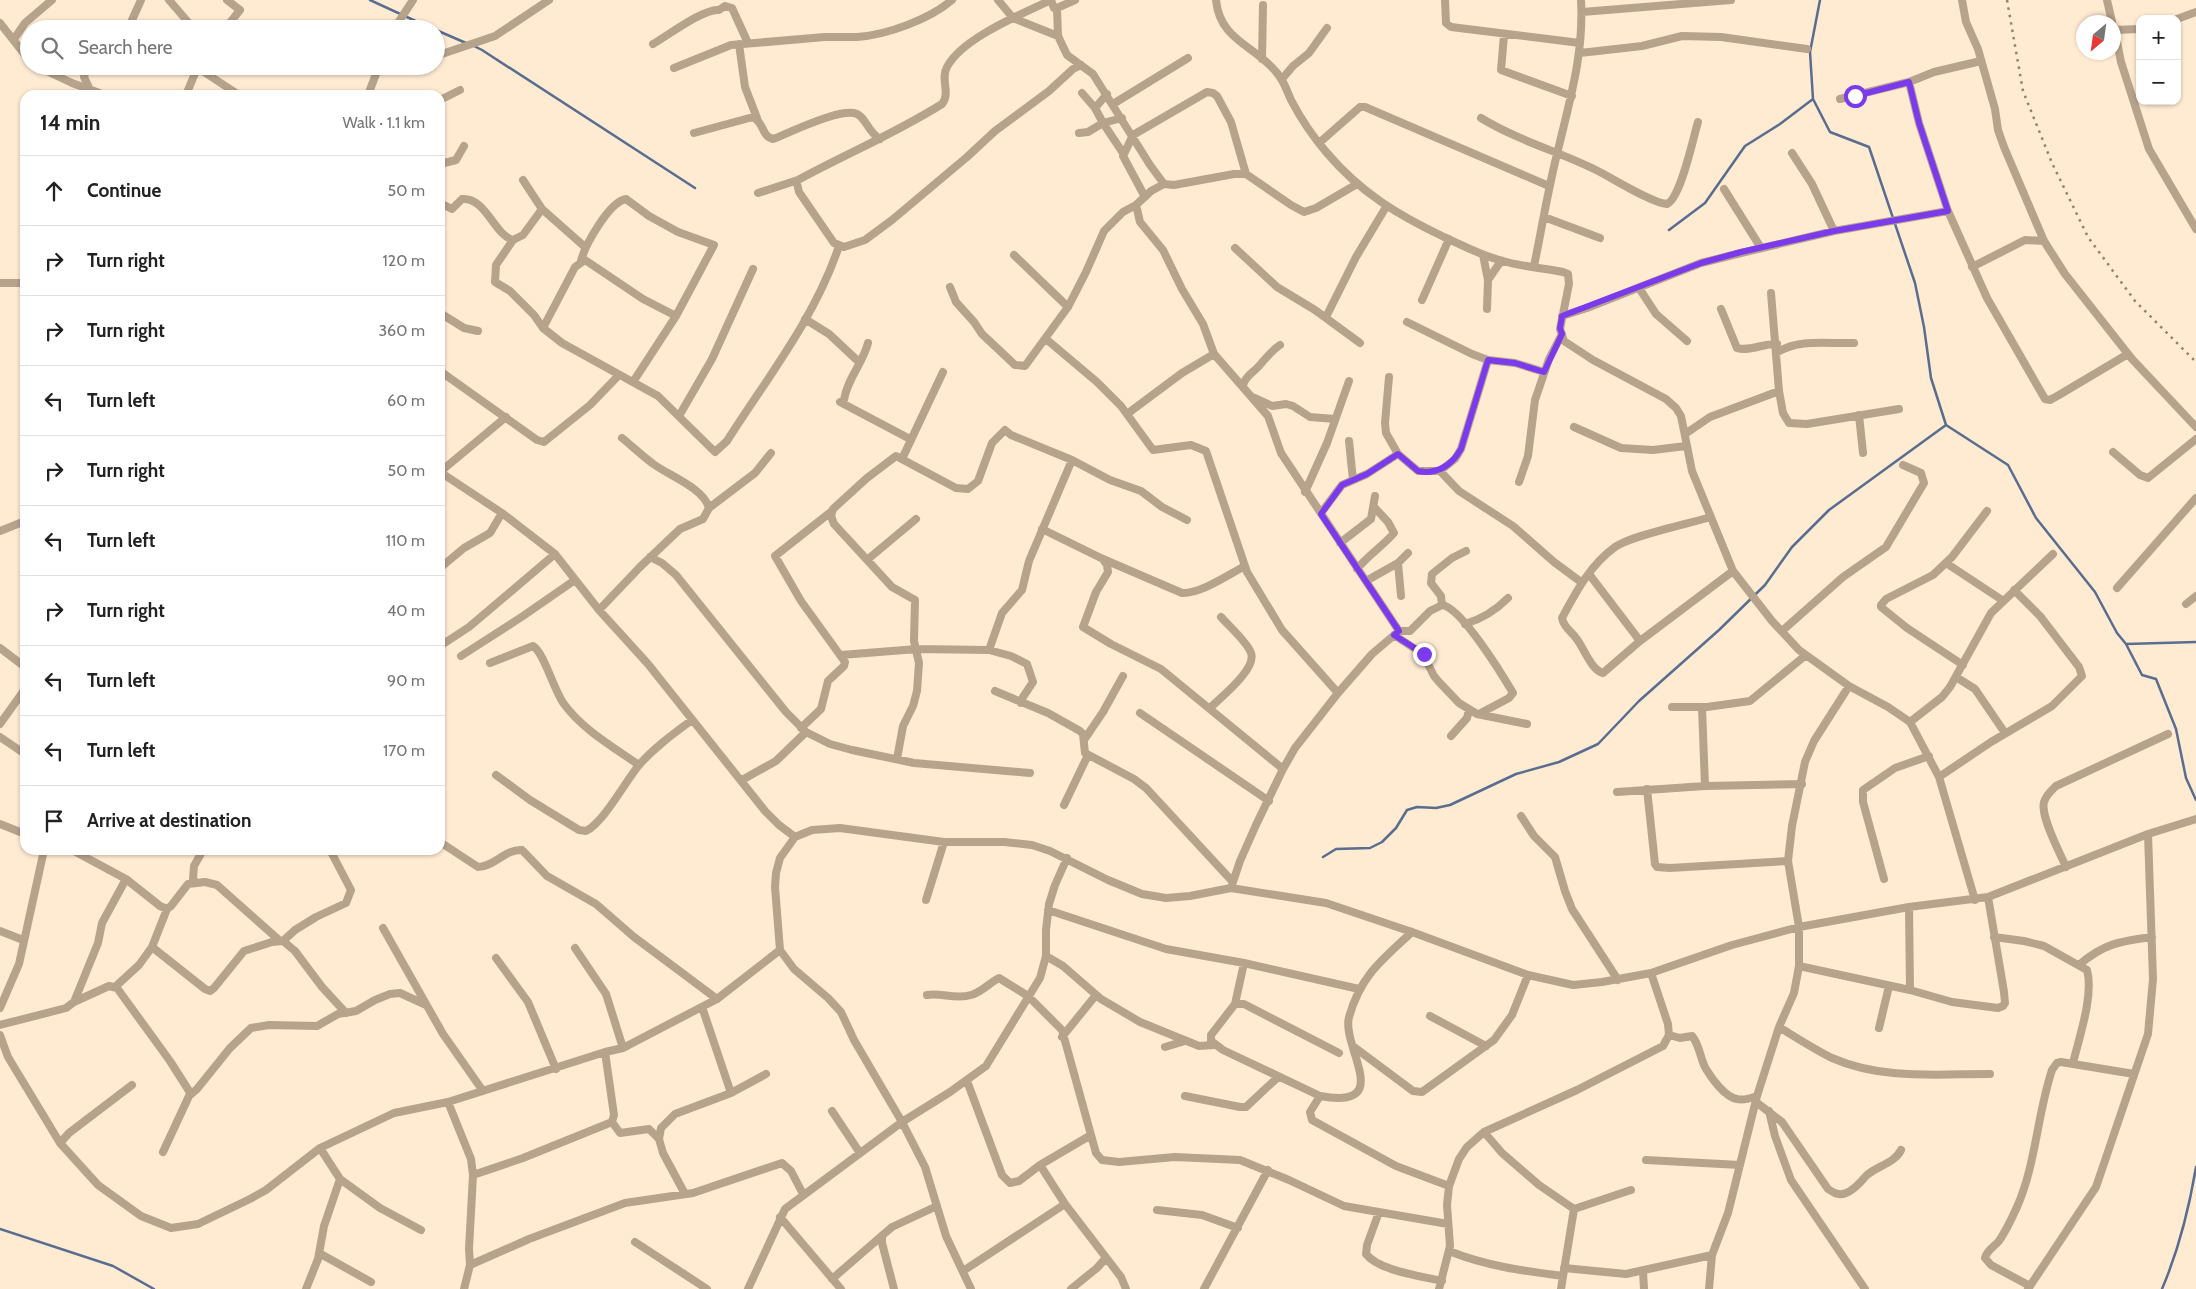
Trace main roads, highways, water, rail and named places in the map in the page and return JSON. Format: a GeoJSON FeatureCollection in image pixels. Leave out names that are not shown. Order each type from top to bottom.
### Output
{"type":"FeatureCollection","features":[{"type":"Feature","properties":{"kind":"waterway"},"geometry":{"type":"LineString","coordinates":[[370,0],[413,20]]}},
{"type":"Feature","properties":{"kind":"waterway"},"geometry":{"type":"LineString","coordinates":[[1820,0],[1810,52],[1813,99],[1830,132],[1869,147],[1915,283],[1924,327],[1931,378],[1946,425],[2008,465],[2036,518],[2095,592],[2142,675],[2156,679],[2176,729],[2186,778],[2196,800]]}},
{"type":"Feature","properties":{"kind":"waterway"},"geometry":{"type":"LineString","coordinates":[[445,34],[466,43]]}},
{"type":"Feature","properties":{"kind":"waterway"},"geometry":{"type":"LineString","coordinates":[[474,46],[695,188]]}},
{"type":"Feature","properties":{"kind":"waterway"},"geometry":{"type":"LineString","coordinates":[[1669,230],[1705,203],[1745,146],[1780,124],[1813,99]]}},
{"type":"Feature","properties":{"kind":"waterway"},"geometry":{"type":"LineString","coordinates":[[1323,857],[1336,849],[1370,848],[1382,842],[1396,828],[1407,810],[1417,807],[1436,808],[1450,805],[1516,774],[1559,762],[1598,744],[1639,701],[1719,630],[1765,585],[1792,547],[1829,510],[1946,425]]}},
{"type":"Feature","properties":{"kind":"waterway"},"geometry":{"type":"LineString","coordinates":[[2126,644],[2196,642]]}},
{"type":"Feature","properties":{"kind":"waterway"},"geometry":{"type":"LineString","coordinates":[[2162,1289],[2183,1229],[2196,1167]]}},
{"type":"Feature","properties":{"kind":"waterway"},"geometry":{"type":"LineString","coordinates":[[0,1229],[113,1266],[154,1289]]}},
{"type":"Feature","properties":{"kind":"railway"},"geometry":{"type":"LineString","coordinates":[[2007,0],[2023,91],[2052,163],[2088,237],[2135,301],[2196,362]]}}]}
